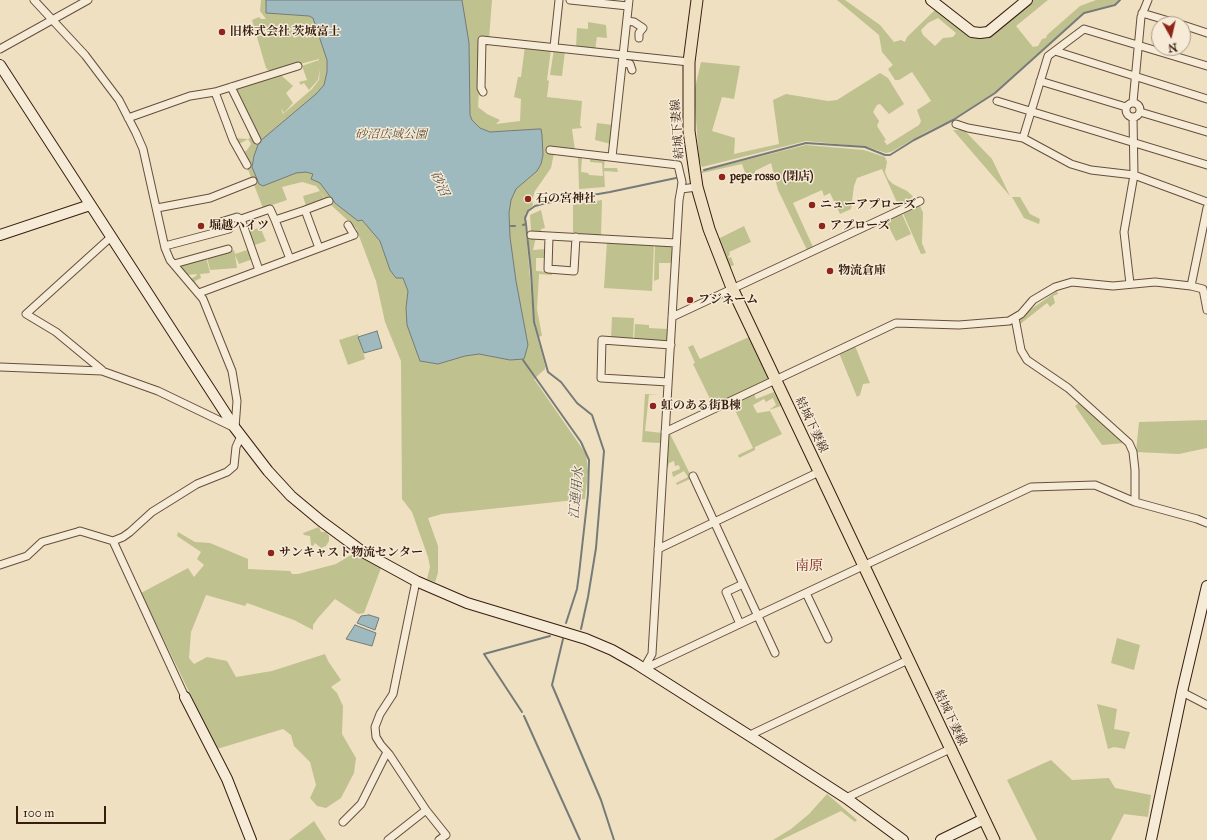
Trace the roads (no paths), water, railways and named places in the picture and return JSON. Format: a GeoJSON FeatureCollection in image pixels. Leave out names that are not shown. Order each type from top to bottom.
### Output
{"type":"FeatureCollection","features":[{"type":"Feature","properties":{"kind":"main road","name":"結城下妻線"},"geometry":{"type":"LineString","coordinates":[[698,0],[689,62],[689,131],[697,187],[709,230],[732,288],[994,840]]}},
{"type":"Feature","properties":{"kind":"street"},"geometry":{"type":"LineString","coordinates":[[0,565],[27,556],[42,542],[76,532],[80,531],[113,541],[130,532],[152,512],[197,484],[227,472],[234,466],[238,432],[237,401],[232,371],[199,293],[174,264],[165,246],[143,149],[119,100],[85,55],[34,0]]}},
{"type":"Feature","properties":{"kind":"street"},"geometry":{"type":"LineString","coordinates":[[0,49],[86,0]]}},
{"type":"Feature","properties":{"kind":"street"},"geometry":{"type":"LineString","coordinates":[[554,47],[559,0]]}},
{"type":"Feature","properties":{"kind":"street"},"geometry":{"type":"LineString","coordinates":[[570,0],[628,3],[612,157]]}},
{"type":"Feature","properties":{"kind":"street"},"geometry":{"type":"LineString","coordinates":[[931,0],[972,32],[980,33],[988,32],[1027,0]]}},
{"type":"Feature","properties":{"kind":"street"},"geometry":{"type":"LineString","coordinates":[[1133,102],[1142,12],[1148,0]]}},
{"type":"Feature","properties":{"kind":"street"},"geometry":{"type":"LineString","coordinates":[[1142,12],[1154,16]]}},
{"type":"Feature","properties":{"kind":"street"},"geometry":{"type":"LineString","coordinates":[[627,21],[634,22],[643,28],[639,33],[639,38]]}},
{"type":"Feature","properties":{"kind":"street"},"geometry":{"type":"LineString","coordinates":[[1191,28],[1207,33]]}},
{"type":"Feature","properties":{"kind":"street"},"geometry":{"type":"LineString","coordinates":[[1023,138],[1048,56],[1084,29],[1207,66]]}},
{"type":"Feature","properties":{"kind":"street"},"geometry":{"type":"LineString","coordinates":[[483,92],[481,88],[482,40],[689,62]]}},
{"type":"Feature","properties":{"kind":"street"},"geometry":{"type":"LineString","coordinates":[[1055,51],[1207,99]]}},
{"type":"Feature","properties":{"kind":"street"},"geometry":{"type":"LineString","coordinates":[[622,63],[630,64],[632,70]]}},
{"type":"Feature","properties":{"kind":"street"},"geometry":{"type":"LineString","coordinates":[[0,65],[238,432],[268,471],[291,496],[321,521],[363,552],[416,581],[467,603],[586,639],[612,650],[750,735],[846,798],[904,840]]}},
{"type":"Feature","properties":{"kind":"street"},"geometry":{"type":"LineString","coordinates":[[128,118],[190,96],[214,92],[298,66]]}},
{"type":"Feature","properties":{"kind":"street"},"geometry":{"type":"LineString","coordinates":[[1040,81],[1126,107]]}},
{"type":"Feature","properties":{"kind":"street"},"geometry":{"type":"LineString","coordinates":[[231,87],[257,140]]}},
{"type":"Feature","properties":{"kind":"street"},"geometry":{"type":"LineString","coordinates":[[214,92],[233,140],[247,164]]}},
{"type":"Feature","properties":{"kind":"street"},"geometry":{"type":"LineString","coordinates":[[997,101],[1207,165]]}},
{"type":"Feature","properties":{"kind":"street"},"geometry":{"type":"LineString","coordinates":[[1126,107],[1133,102]]}},
{"type":"Feature","properties":{"kind":"street"},"geometry":{"type":"LineString","coordinates":[[1133,102],[1139,106],[1140,112]]}},
{"type":"Feature","properties":{"kind":"street"},"geometry":{"type":"LineString","coordinates":[[1126,107],[1127,114],[1133,117]]}},
{"type":"Feature","properties":{"kind":"street"},"geometry":{"type":"LineString","coordinates":[[1133,117],[1140,112]]}},
{"type":"Feature","properties":{"kind":"street"},"geometry":{"type":"LineString","coordinates":[[1140,112],[1207,132]]}},
{"type":"Feature","properties":{"kind":"street"},"geometry":{"type":"LineString","coordinates":[[1130,284],[1124,232],[1134,176],[1133,117]]}},
{"type":"Feature","properties":{"kind":"street"},"geometry":{"type":"LineString","coordinates":[[956,124],[968,128],[1023,138],[1071,164],[1091,170],[1134,176],[1207,202]]}},
{"type":"Feature","properties":{"kind":"street"},"geometry":{"type":"LineString","coordinates":[[550,150],[678,165],[682,182],[679,200],[676,243],[652,654],[644,669]]}},
{"type":"Feature","properties":{"kind":"street"},"geometry":{"type":"LineString","coordinates":[[156,208],[210,198],[253,181]]}},
{"type":"Feature","properties":{"kind":"street"},"geometry":{"type":"LineString","coordinates":[[681,189],[697,187]]}},
{"type":"Feature","properties":{"kind":"street"},"geometry":{"type":"LineString","coordinates":[[275,220],[329,201]]}},
{"type":"Feature","properties":{"kind":"street"},"geometry":{"type":"LineString","coordinates":[[672,317],[920,201]]}},
{"type":"Feature","properties":{"kind":"street"},"geometry":{"type":"LineString","coordinates":[[0,235],[90,205]]}},
{"type":"Feature","properties":{"kind":"street"},"geometry":{"type":"LineString","coordinates":[[1191,286],[1207,208]]}},
{"type":"Feature","properties":{"kind":"street"},"geometry":{"type":"LineString","coordinates":[[216,232],[214,224],[237,217],[241,219],[270,209],[290,259]]}},
{"type":"Feature","properties":{"kind":"street"},"geometry":{"type":"LineString","coordinates":[[305,210],[320,248]]}},
{"type":"Feature","properties":{"kind":"street"},"geometry":{"type":"LineString","coordinates":[[241,219],[260,270]]}},
{"type":"Feature","properties":{"kind":"street"},"geometry":{"type":"LineString","coordinates":[[199,293],[356,234],[348,224]]}},
{"type":"Feature","properties":{"kind":"street"},"geometry":{"type":"LineString","coordinates":[[165,246],[229,229]]}},
{"type":"Feature","properties":{"kind":"street"},"geometry":{"type":"LineString","coordinates":[[532,235],[676,243]]}},
{"type":"Feature","properties":{"kind":"street"},"geometry":{"type":"LineString","coordinates":[[549,236],[548,269],[574,271],[576,238]]}},
{"type":"Feature","properties":{"kind":"street"},"geometry":{"type":"LineString","coordinates":[[102,370],[56,332],[26,314],[111,237]]}},
{"type":"Feature","properties":{"kind":"street"},"geometry":{"type":"LineString","coordinates":[[174,264],[228,249]]}},
{"type":"Feature","properties":{"kind":"street"},"geometry":{"type":"LineString","coordinates":[[665,432],[669,432],[896,323],[959,325],[1009,321],[1033,300],[1055,287],[1072,282],[1113,286],[1155,282],[1191,286],[1203,290],[1207,310]]}},
{"type":"Feature","properties":{"kind":"street"},"geometry":{"type":"LineString","coordinates":[[1014,318],[1021,350],[1027,360],[1068,388],[1129,443],[1133,452],[1135,470],[1135,502]]}},
{"type":"Feature","properties":{"kind":"street"},"geometry":{"type":"LineString","coordinates":[[668,382],[601,378],[602,340],[670,345]]}},
{"type":"Feature","properties":{"kind":"street"},"geometry":{"type":"LineString","coordinates":[[0,367],[102,370],[158,391],[238,432]]}},
{"type":"Feature","properties":{"kind":"street"},"geometry":{"type":"LineString","coordinates":[[658,549],[819,472]]}},
{"type":"Feature","properties":{"kind":"street"},"geometry":{"type":"LineString","coordinates":[[692,476],[715,522],[775,654]]}},
{"type":"Feature","properties":{"kind":"street"},"geometry":{"type":"LineString","coordinates":[[644,669],[1031,487],[1094,486],[1135,502],[1207,523]]}},
{"type":"Feature","properties":{"kind":"street"},"geometry":{"type":"LineString","coordinates":[[113,541],[185,697],[227,779],[251,840]]}},
{"type":"Feature","properties":{"kind":"street"},"geometry":{"type":"LineString","coordinates":[[416,581],[393,694],[380,714],[375,727],[376,737],[447,838],[439,840]]}},
{"type":"Feature","properties":{"kind":"street"},"geometry":{"type":"LineString","coordinates":[[740,624],[726,592],[743,584]]}},
{"type":"Feature","properties":{"kind":"street"},"geometry":{"type":"LineString","coordinates":[[1151,840],[1182,692],[1207,586]]}},
{"type":"Feature","properties":{"kind":"street"},"geometry":{"type":"LineString","coordinates":[[806,593],[828,639]]}},
{"type":"Feature","properties":{"kind":"street"},"geometry":{"type":"LineString","coordinates":[[750,735],[908,660]]}},
{"type":"Feature","properties":{"kind":"street"},"geometry":{"type":"LineString","coordinates":[[1182,692],[1207,705]]}},
{"type":"Feature","properties":{"kind":"street"},"geometry":{"type":"LineString","coordinates":[[846,798],[950,748]]}},
{"type":"Feature","properties":{"kind":"street"},"geometry":{"type":"LineString","coordinates":[[343,822],[365,798],[387,752]]}},
{"type":"Feature","properties":{"kind":"street"},"geometry":{"type":"LineString","coordinates":[[388,840],[426,810]]}},
{"type":"Feature","properties":{"kind":"street"},"geometry":{"type":"LineString","coordinates":[[941,840],[984,819]]}},
{"type":"Feature","properties":{"kind":"water","name":"砂沼"},"geometry":{"type":"Polygon","coordinates":[[[266,0],[462,0],[469,43],[470,115],[472,120],[480,128],[490,132],[541,129],[543,155],[541,164],[537,171],[516,189],[511,200],[509,213],[510,237],[516,281],[528,345],[524,359],[510,360],[479,354],[465,356],[438,364],[420,361],[407,325],[406,308],[408,291],[403,278],[396,278],[390,270],[380,241],[362,220],[358,221],[335,203],[320,183],[311,179],[313,174],[306,172],[296,173],[263,186],[259,184],[252,167],[259,142],[316,94],[324,85],[327,72],[327,60],[313,18],[309,16],[266,13],[266,0]]]}},
{"type":"Feature","properties":{"kind":"water"},"geometry":{"type":"Polygon","coordinates":[[[377,331],[382,348],[364,353],[358,337],[377,331]]]}},
{"type":"Feature","properties":{"kind":"water"},"geometry":{"type":"Polygon","coordinates":[[[369,615],[379,618],[375,630],[357,623],[361,616],[369,615]]]}},
{"type":"Feature","properties":{"kind":"water"},"geometry":{"type":"Polygon","coordinates":[[[355,625],[376,633],[372,646],[346,639],[355,625]]]}},
{"type":"Feature","properties":{"kind":"waterway"},"geometry":{"type":"LineString","coordinates":[[704,170],[806,143],[865,147],[885,155],[890,155],[914,140],[953,120],[995,93],[1084,13],[1115,5],[1120,0]]}},
{"type":"Feature","properties":{"kind":"waterway"},"geometry":{"type":"LineString","coordinates":[[523,225],[526,224],[525,218],[528,211],[535,206],[676,178]]}},
{"type":"Feature","properties":{"kind":"waterway"},"geometry":{"type":"LineString","coordinates":[[526,224],[534,322],[548,372],[561,382],[577,403],[592,415],[604,451],[596,548],[581,629]]}},
{"type":"Feature","properties":{"kind":"waterway","name":"江連用水"},"geometry":{"type":"LineString","coordinates":[[523,360],[581,442],[589,460],[588,494],[577,589],[566,623]]}},
{"type":"Feature","properties":{"kind":"waterway"},"geometry":{"type":"LineString","coordinates":[[522,712],[484,654],[550,636]]}},
{"type":"Feature","properties":{"kind":"waterway","name":"江連用水"},"geometry":{"type":"LineString","coordinates":[[563,639],[552,685],[601,800],[614,840]]}},
{"type":"Feature","properties":{"kind":"waterway"},"geometry":{"type":"LineString","coordinates":[[524,716],[580,840]]}},
{"type":"Feature","properties":{"kind":"place","name":"旧株式会社 茨城富士"},"geometry":{"type":"Point","coordinates":[222,32]}},
{"type":"Feature","properties":{"kind":"place","name":"pepe rosso (閉店)"},"geometry":{"type":"Point","coordinates":[722,177]}},
{"type":"Feature","properties":{"kind":"place","name":"石の宮神社"},"geometry":{"type":"Point","coordinates":[528,199]}},
{"type":"Feature","properties":{"kind":"place","name":"ニューアプローズ"},"geometry":{"type":"Point","coordinates":[812,205]}},
{"type":"Feature","properties":{"kind":"place","name":"堀越ハイツ"},"geometry":{"type":"Point","coordinates":[201,226]}},
{"type":"Feature","properties":{"kind":"place","name":"アプローズ"},"geometry":{"type":"Point","coordinates":[822,226]}},
{"type":"Feature","properties":{"kind":"place","name":"物流倉庫"},"geometry":{"type":"Point","coordinates":[830,271]}},
{"type":"Feature","properties":{"kind":"place","name":"フジネーム"},"geometry":{"type":"Point","coordinates":[690,300]}},
{"type":"Feature","properties":{"kind":"place","name":"虹のある街B棟"},"geometry":{"type":"Point","coordinates":[653,406]}},
{"type":"Feature","properties":{"kind":"place","name":"サンキャスト物流センター"},"geometry":{"type":"Point","coordinates":[271,553]}},
{"type":"Feature","properties":{"kind":"district","name":"南原"},"geometry":{"type":"Point","coordinates":[809,567]}},
{"type":"Feature","properties":{"kind":"park label","name":"砂沼広域公園"},"geometry":{"type":"Point","coordinates":[391,135]}}]}
